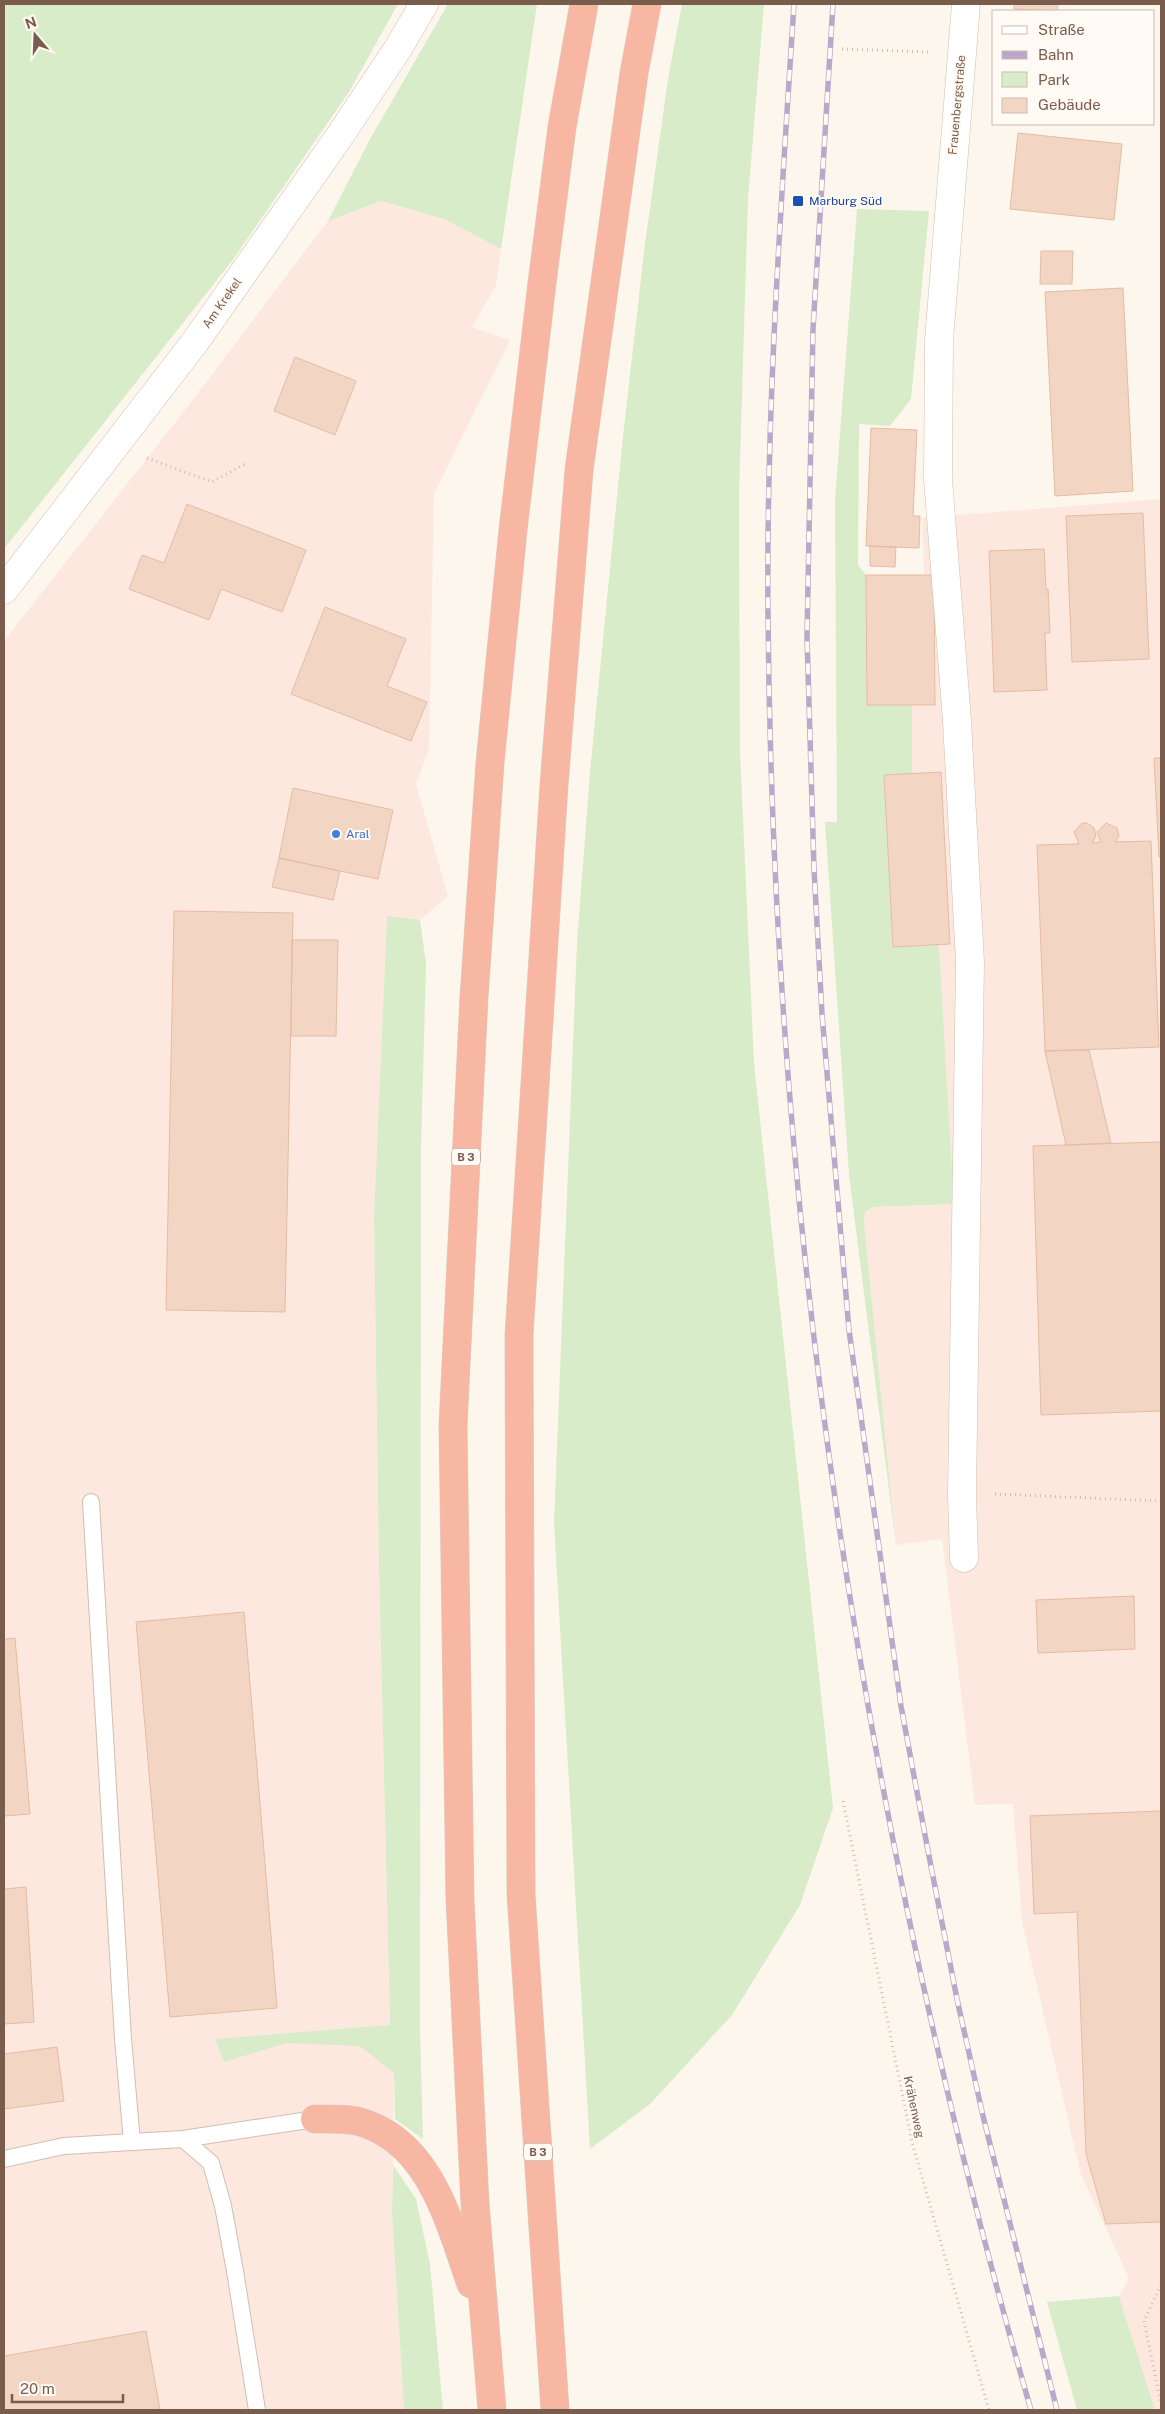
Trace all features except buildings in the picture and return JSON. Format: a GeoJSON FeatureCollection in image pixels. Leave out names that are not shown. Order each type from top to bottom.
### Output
{"type":"FeatureCollection","features":[{"type":"Feature","properties":{"kind":"highway","name":"B 3"},"geometry":{"type":"LineString","coordinates":[[492,2410],[483,2316],[460,1899],[453,1426],[474,998],[490,762],[513,530],[541,293],[562,127],[584,4]]}},
{"type":"Feature","properties":{"kind":"highway","name":"B 3"},"geometry":{"type":"LineString","coordinates":[[555,2410],[521,1894],[519,1334],[554,785],[579,470],[634,73],[647,4]]}},
{"type":"Feature","properties":{"kind":"highway"},"geometry":{"type":"LineString","coordinates":[[315,2119],[357,2121],[377,2129],[401,2143],[420,2165],[434,2185],[443,2206],[483,2316]]}},
{"type":"Feature","properties":{"kind":"street","name":"Am Krekel"},"geometry":{"type":"LineString","coordinates":[[4,590],[195,342],[339,136],[399,47],[424,4]]}},
{"type":"Feature","properties":{"kind":"street","name":"Frauenbergstraße"},"geometry":{"type":"LineString","coordinates":[[964,1558],[962,1495],[970,962],[957,721],[938,479],[939,340],[966,4]]}},
{"type":"Feature","properties":{"kind":"lane"},"geometry":{"type":"LineString","coordinates":[[91,1502],[122,2029],[132,2142]]}},
{"type":"Feature","properties":{"kind":"lane"},"geometry":{"type":"LineString","coordinates":[[4,2159],[64,2146],[182,2139],[315,2119]]}},
{"type":"Feature","properties":{"kind":"lane"},"geometry":{"type":"LineString","coordinates":[[182,2139],[211,2163],[214,2172],[235,2271],[257,2410]]}},
{"type":"Feature","properties":{"kind":"path"},"geometry":{"type":"LineString","coordinates":[[842,49],[962,55]]}},
{"type":"Feature","properties":{"kind":"path"},"geometry":{"type":"LineString","coordinates":[[121,438],[150,460],[212,482],[245,464]]}},
{"type":"Feature","properties":{"kind":"path"},"geometry":{"type":"LineString","coordinates":[[1008,1493],[1161,1501]]}},
{"type":"Feature","properties":{"kind":"path","name":"Krähenweg"},"geometry":{"type":"LineString","coordinates":[[843,1801],[912,2142],[990,2410]]}},
{"type":"Feature","properties":{"kind":"path"},"geometry":{"type":"LineString","coordinates":[[1161,2285],[1144,2322],[1161,2404]]}},
{"type":"Feature","properties":{"kind":"shaded area"},"geometry":{"type":"Polygon","coordinates":[[[381,201],[444,219],[501,249],[496,286],[472,327],[510,340],[434,494],[429,750],[416,784],[448,896],[420,920],[387,917],[374,1216],[379,1568],[390,2026],[394,2073],[392,2213],[404,2410],[4,2410],[4,641],[188,406],[328,221],[381,201]]]}},
{"type":"Feature","properties":{"kind":"shaded area"},"geometry":{"type":"Polygon","coordinates":[[[1161,499],[1161,2410],[1155,2410],[1119,2296],[1129,2278],[1081,2175],[1022,1922],[1013,1804],[975,1805],[942,1539],[896,1545],[864,1222],[865,1212],[874,1207],[954,1204],[939,945],[950,944],[941,772],[912,774],[912,705],[934,705],[924,575],[922,518],[1161,499]]]}},
{"type":"Feature","properties":{"kind":"green space"},"geometry":{"type":"Polygon","coordinates":[[[4,4],[398,4],[349,92],[232,261],[4,549],[4,4]]]}},
{"type":"Feature","properties":{"kind":"green space"},"geometry":{"type":"Polygon","coordinates":[[[448,4],[537,4],[501,249],[444,219],[381,201],[328,221],[370,139],[448,4]]]}},
{"type":"Feature","properties":{"kind":"green space"},"geometry":{"type":"Polygon","coordinates":[[[682,4],[764,4],[748,199],[739,493],[740,752],[754,1063],[833,1808],[800,1905],[732,2015],[650,2104],[590,2149],[554,1523],[577,943],[590,772],[623,436],[645,244],[668,79],[682,4]]]}},
{"type":"Feature","properties":{"kind":"green space"},"geometry":{"type":"Polygon","coordinates":[[[857,209],[929,211],[911,399],[890,426],[859,424],[858,565],[866,575],[867,705],[912,705],[912,774],[884,776],[893,947],[939,945],[954,1204],[874,1207],[865,1212],[864,1222],[896,1545],[849,1175],[825,822],[837,822],[835,500],[857,209]]]}},
{"type":"Feature","properties":{"kind":"green space"},"geometry":{"type":"Polygon","coordinates":[[[387,916],[420,920],[426,963],[421,1149],[420,2029],[423,2139],[395,2119],[394,2073],[360,2046],[286,2043],[224,2062],[215,2039],[390,2025],[379,1568],[374,1216],[387,916]]]}},
{"type":"Feature","properties":{"kind":"green space"},"geometry":{"type":"Polygon","coordinates":[[[393,2165],[416,2199],[430,2264],[443,2410],[404,2410],[392,2213],[393,2165]]]}},
{"type":"Feature","properties":{"kind":"green space"},"geometry":{"type":"Polygon","coordinates":[[[1119,2296],[1155,2410],[1077,2410],[1047,2302],[1119,2296]]]}},
{"type":"Feature","properties":{"kind":"railway"},"geometry":{"type":"LineString","coordinates":[[794,4],[772,385],[769,461],[768,614],[774,842],[788,1069],[809,1296],[838,1521],[875,1746],[920,1969],[972,2191],[1031,2410]]}},
{"type":"Feature","properties":{"kind":"railway"},"geometry":{"type":"LineString","coordinates":[[833,4],[813,329],[807,637],[814,869],[822,1014],[849,1330],[901,1706],[928,1851],[957,1999],[983,2116],[1057,2410]]}},
{"type":"Feature","properties":{"kind":"place","name":"Marburg Süd"},"geometry":{"type":"Point","coordinates":[798,201]}},
{"type":"Feature","properties":{"kind":"place","name":"Aral"},"geometry":{"type":"Point","coordinates":[336,834]}}]}
